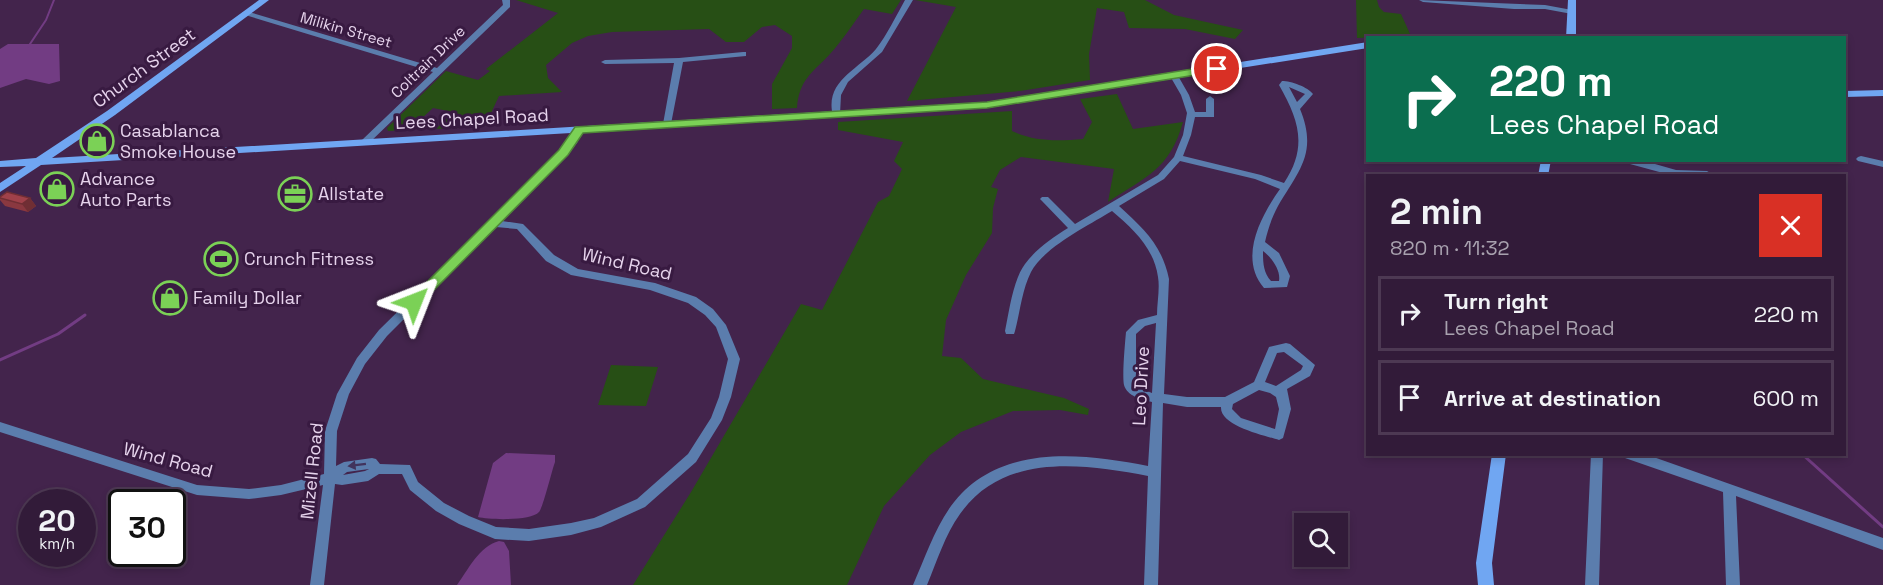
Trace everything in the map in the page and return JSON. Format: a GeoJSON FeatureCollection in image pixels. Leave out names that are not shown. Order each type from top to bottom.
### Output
{"type":"FeatureCollection","features":[{"type":"Feature","properties":{"kind":"main road","name":"Church Street"},"geometry":{"type":"LineString","coordinates":[[0,188],[265,0]]}},
{"type":"Feature","properties":{"kind":"main road"},"geometry":{"type":"LineString","coordinates":[[1571,36],[1572,0]]}},
{"type":"Feature","properties":{"kind":"main road","name":"Lees Chapel Road"},"geometry":{"type":"LineString","coordinates":[[0,164],[1010,103],[1366,45]]}},
{"type":"Feature","properties":{"kind":"main road"},"geometry":{"type":"LineString","coordinates":[[1846,94],[1883,93]]}},
{"type":"Feature","properties":{"kind":"main road"},"geometry":{"type":"LineString","coordinates":[[1486,585],[1484,563],[1499,456]]}},
{"type":"Feature","properties":{"kind":"street","name":"Coltrain Drive"},"geometry":{"type":"LineString","coordinates":[[365,142],[507,5],[506,0]]}},
{"type":"Feature","properties":{"kind":"street"},"geometry":{"type":"LineString","coordinates":[[836,114],[837,95],[844,81],[879,50],[909,0]]}},
{"type":"Feature","properties":{"kind":"street"},"geometry":{"type":"LineString","coordinates":[[1423,0],[1545,7],[1572,12]]}},
{"type":"Feature","properties":{"kind":"street","name":"Milikin Street"},"geometry":{"type":"LineString","coordinates":[[246,14],[438,71]]}},
{"type":"Feature","properties":{"kind":"street"},"geometry":{"type":"LineString","coordinates":[[605,62],[679,60],[743,54]]}},
{"type":"Feature","properties":{"kind":"street"},"geometry":{"type":"LineString","coordinates":[[667,124],[679,60]]}},
{"type":"Feature","properties":{"kind":"street"},"geometry":{"type":"LineString","coordinates":[[1010,331],[1023,278],[1028,267],[1041,252],[1161,177],[1178,158],[1187,135],[1191,114],[1185,95],[1174,76]]}},
{"type":"Feature","properties":{"kind":"street"},"geometry":{"type":"LineString","coordinates":[[1261,244],[1268,217],[1303,150],[1303,131],[1297,108],[1283,85],[1286,83],[1309,94],[1297,108]]}},
{"type":"Feature","properties":{"kind":"street"},"geometry":{"type":"LineString","coordinates":[[1191,114],[1211,115],[1213,113],[1210,99]]}},
{"type":"Feature","properties":{"kind":"street","name":"Mizell Road"},"geometry":{"type":"LineString","coordinates":[[317,585],[330,478],[331,431],[343,394],[361,361],[383,333],[564,153],[579,129]]}},
{"type":"Feature","properties":{"kind":"street"},"geometry":{"type":"LineString","coordinates":[[1178,158],[1258,177],[1285,187]]}},
{"type":"Feature","properties":{"kind":"street"},"geometry":{"type":"LineString","coordinates":[[1861,159],[1883,164]]}},
{"type":"Feature","properties":{"kind":"street"},"geometry":{"type":"LineString","coordinates":[[1631,162],[1649,171],[1707,174]]}},
{"type":"Feature","properties":{"kind":"street"},"geometry":{"type":"LineString","coordinates":[[1045,199],[1074,230]]}},
{"type":"Feature","properties":{"kind":"street","name":"Leo Drive"},"geometry":{"type":"LineString","coordinates":[[1114,207],[1148,238],[1159,259],[1164,279],[1151,585]]}},
{"type":"Feature","properties":{"kind":"street","name":"Wind Road"},"geometry":{"type":"LineString","coordinates":[[0,427],[197,490],[249,494],[281,490],[330,478],[342,480],[368,476],[377,469],[406,469],[414,486],[440,507],[495,533],[529,535],[571,529],[596,523],[641,503],[692,458],[716,420],[725,397],[734,358],[727,336],[709,312],[692,300],[651,286],[575,272],[550,258],[520,226],[493,223]]}},
{"type":"Feature","properties":{"kind":"street"},"geometry":{"type":"LineString","coordinates":[[1162,318],[1142,323],[1131,332],[1130,385],[1135,391],[1145,396],[1187,402],[1227,402],[1258,385],[1273,350],[1286,347],[1309,365],[1306,374],[1281,387],[1285,409],[1279,435],[1237,421],[1226,411],[1227,402]]}},
{"type":"Feature","properties":{"kind":"street"},"geometry":{"type":"LineString","coordinates":[[1258,385],[1281,394]]}},
{"type":"Feature","properties":{"kind":"street"},"geometry":{"type":"LineString","coordinates":[[1592,585],[1598,456]]}},
{"type":"Feature","properties":{"kind":"street"},"geometry":{"type":"LineString","coordinates":[[1635,456],[1883,544]]}},
{"type":"Feature","properties":{"kind":"street"},"geometry":{"type":"LineString","coordinates":[[920,585],[944,531],[961,504],[983,483],[1018,466],[1056,459],[1097,460],[1154,472]]}},
{"type":"Feature","properties":{"kind":"street"},"geometry":{"type":"LineString","coordinates":[[1729,489],[1733,585]]}},
{"type":"Feature","properties":{"kind":"green space"},"geometry":{"type":"Polygon","coordinates":[[[516,0],[901,0],[892,14],[864,9],[843,38],[808,78],[800,90],[797,108],[772,109],[772,84],[792,48],[792,36],[775,25],[762,27],[744,42],[726,42],[709,29],[612,32],[588,36],[572,43],[546,65],[548,78],[562,92],[499,96],[485,126],[436,129],[453,112],[433,108],[409,130],[388,131],[387,128],[446,71],[478,80],[490,71],[486,69],[558,13],[516,0]]]}},
{"type":"Feature","properties":{"kind":"green space"},"geometry":{"type":"Polygon","coordinates":[[[915,0],[1145,0],[1174,15],[1243,30],[1235,39],[1185,29],[1129,28],[1124,12],[1097,8],[1089,54],[1090,80],[1020,91],[907,101],[956,7],[915,0]]]}},
{"type":"Feature","properties":{"kind":"green space"},"geometry":{"type":"Polygon","coordinates":[[[1356,0],[1377,0],[1384,12],[1401,14],[1411,36],[1366,36],[1357,38],[1356,0]]]}},
{"type":"Feature","properties":{"kind":"green space"},"geometry":{"type":"Polygon","coordinates":[[[1117,94],[1133,129],[1183,122],[1171,151],[1155,170],[1108,202],[1114,169],[1021,157],[1000,170],[991,187],[998,189],[993,208],[992,233],[966,275],[946,320],[942,356],[961,358],[983,379],[1064,398],[1089,409],[1088,415],[1060,410],[1013,411],[961,432],[930,455],[884,506],[847,585],[633,585],[691,492],[801,304],[822,310],[878,202],[889,196],[902,169],[894,161],[903,142],[838,130],[838,122],[1012,111],[1012,131],[1021,135],[1047,140],[1083,139],[1092,122],[1080,99],[1117,94]]]}},
{"type":"Feature","properties":{"kind":"green space"},"geometry":{"type":"Polygon","coordinates":[[[611,365],[658,367],[646,406],[598,405],[611,365]]]}},
{"type":"Feature","properties":{"kind":"shaded area"},"geometry":{"type":"Polygon","coordinates":[[[8,44],[59,44],[60,81],[49,84],[26,79],[0,88],[0,49],[8,44]]]}},
{"type":"Feature","properties":{"kind":"shaded area"},"geometry":{"type":"Polygon","coordinates":[[[506,453],[555,455],[541,509],[535,515],[528,517],[491,519],[478,517],[493,463],[506,453]]]}},
{"type":"Feature","properties":{"kind":"shaded area"},"geometry":{"type":"Polygon","coordinates":[[[499,541],[504,542],[509,551],[511,585],[457,585],[480,553],[499,541]]]}},
{"type":"Feature","properties":{"kind":"building"},"geometry":{"type":"Polygon","coordinates":[[[7,192],[30,198],[22,204],[0,198],[7,192]]]}},
{"type":"Feature","properties":{"kind":"waterway"},"geometry":{"type":"LineString","coordinates":[[28,47],[46,20],[54,0]]}},
{"type":"Feature","properties":{"kind":"waterway"},"geometry":{"type":"LineString","coordinates":[[0,360],[58,334],[85,315]]}},
{"type":"Feature","properties":{"kind":"waterway"},"geometry":{"type":"LineString","coordinates":[[1804,456],[1883,527]]}},
{"type":"Feature","properties":{"kind":"place","name":"Casablanca Smoke House"},"geometry":{"type":"Point","coordinates":[97,141]}},
{"type":"Feature","properties":{"kind":"place","name":"Advance Auto Parts"},"geometry":{"type":"Point","coordinates":[57,189]}},
{"type":"Feature","properties":{"kind":"place","name":"Allstate"},"geometry":{"type":"Point","coordinates":[295,194]}},
{"type":"Feature","properties":{"kind":"place","name":"Crunch Fitness"},"geometry":{"type":"Point","coordinates":[221,259]}},
{"type":"Feature","properties":{"kind":"place","name":"Family Dollar"},"geometry":{"type":"Point","coordinates":[170,298]}},
{"type":"Feature","properties":{"kind":"route"},"geometry":{"type":"LineString","coordinates":[[414,302],[564,153],[579,129],[1010,103],[1217,69]]}}]}
